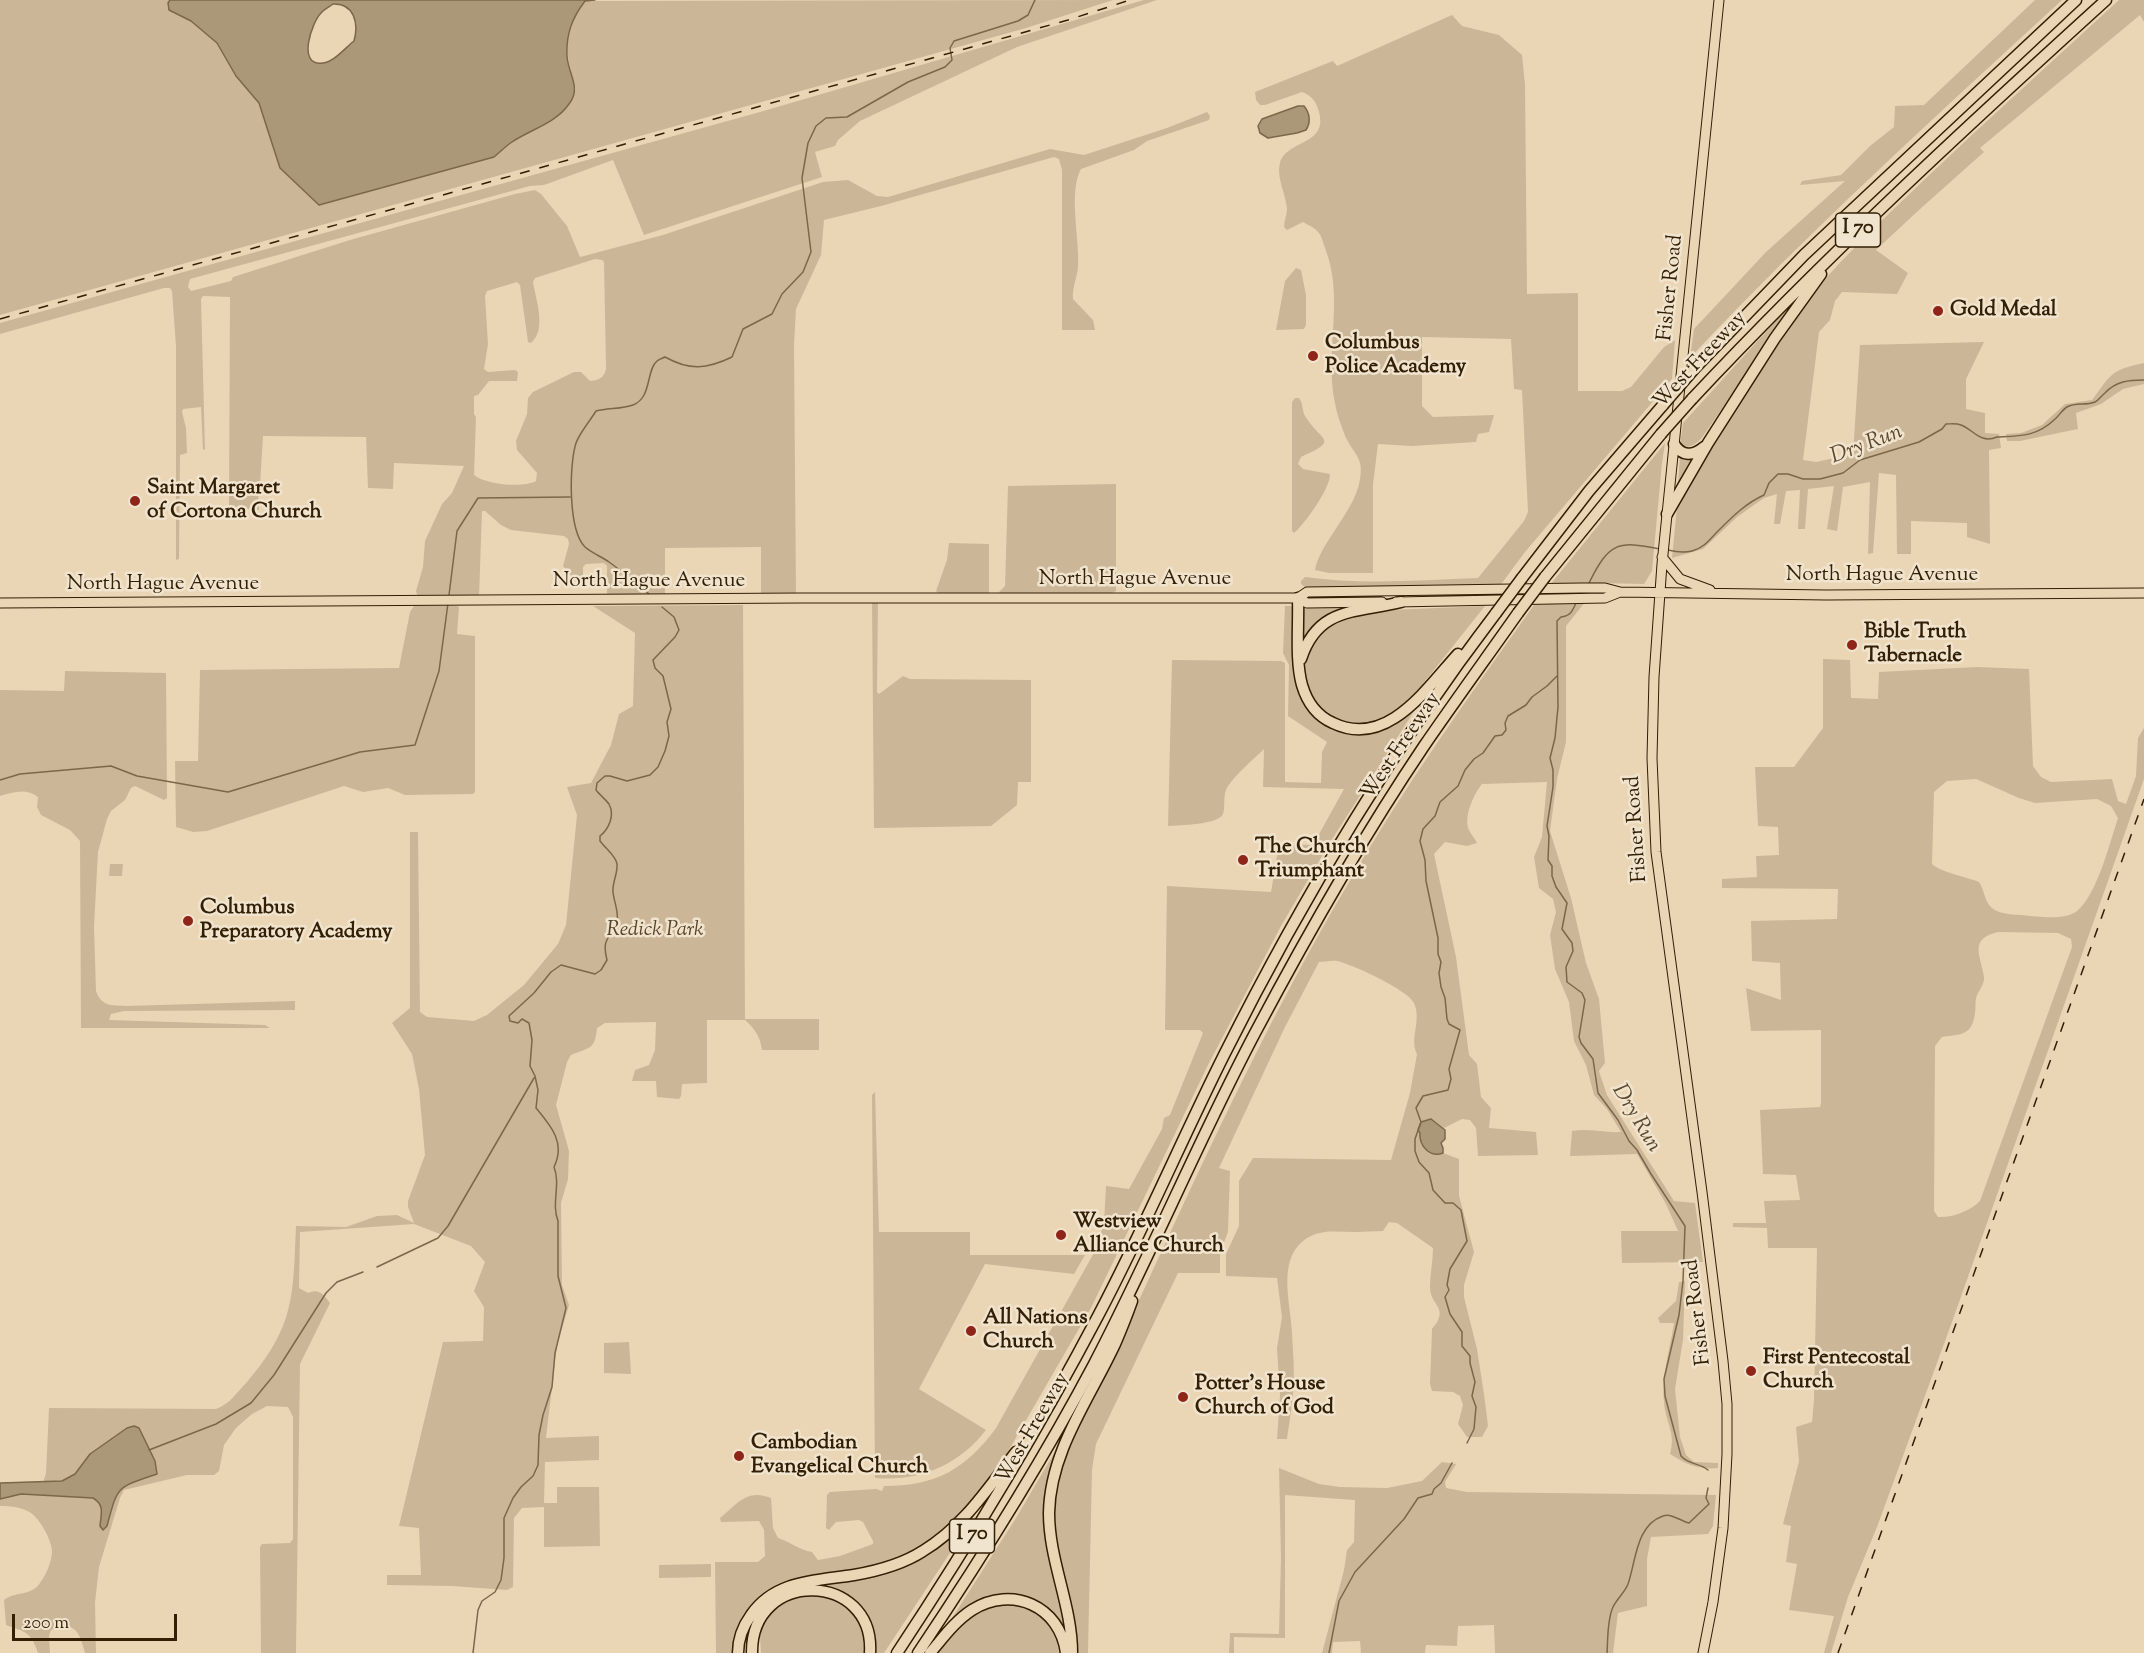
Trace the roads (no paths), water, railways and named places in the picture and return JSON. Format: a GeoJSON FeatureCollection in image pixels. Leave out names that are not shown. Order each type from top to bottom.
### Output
{"type":"FeatureCollection","features":[{"type":"Feature","properties":{"kind":"highway","name":"West Freeway"},"geometry":{"type":"LineString","coordinates":[[897,1653],[966,1546],[1044,1417],[1100,1314],[1222,1058],[1319,879],[1376,786],[1480,633],[1589,491],[1695,368],[1804,255],[2077,0]]}},
{"type":"Feature","properties":{"kind":"highway","name":"West Freeway"},"geometry":{"type":"LineString","coordinates":[[918,1653],[978,1563],[1095,1362],[1238,1068],[1325,905],[1423,748],[1518,613],[1661,434],[1767,319],[1880,208],[2106,0]]}},
{"type":"Feature","properties":{"kind":"highway"},"geometry":{"type":"LineString","coordinates":[[1667,514],[1708,443],[1811,286],[1880,208]]}},
{"type":"Feature","properties":{"kind":"highway"},"geometry":{"type":"LineString","coordinates":[[1674,444],[1678,451],[1689,454],[1697,452],[1708,443]]}},
{"type":"Feature","properties":{"kind":"highway"},"geometry":{"type":"LineString","coordinates":[[1298,598],[1299,668],[1305,696],[1318,714],[1327,720],[1356,731],[1373,729],[1397,717],[1480,633]]}},
{"type":"Feature","properties":{"kind":"highway"},"geometry":{"type":"LineString","coordinates":[[1299,668],[1308,642],[1319,627],[1327,621],[1357,609],[1401,602]]}},
{"type":"Feature","properties":{"kind":"highway"},"geometry":{"type":"LineString","coordinates":[[1072,1653],[1069,1616],[1050,1530],[1049,1512],[1054,1475],[1065,1441],[1116,1342],[1161,1230]]}},
{"type":"Feature","properties":{"kind":"highway"},"geometry":{"type":"LineString","coordinates":[[738,1653],[740,1638],[750,1617],[765,1599],[780,1589],[797,1583],[855,1575],[885,1568],[921,1553],[938,1541],[969,1513],[1044,1417]]}},
{"type":"Feature","properties":{"kind":"highway"},"geometry":{"type":"LineString","coordinates":[[752,1653],[753,1635],[768,1608],[776,1601],[796,1591],[809,1590],[836,1595],[858,1612],[867,1628],[870,1653]]}},
{"type":"Feature","properties":{"kind":"highway"},"geometry":{"type":"LineString","coordinates":[[930,1653],[960,1619],[984,1603],[1002,1599],[1023,1601],[1042,1610],[1060,1631],[1066,1653]]}},
{"type":"Feature","properties":{"kind":"main road","name":"Fisher Road"},"geometry":{"type":"LineString","coordinates":[[1703,1653],[1713,1602],[1725,1510],[1727,1404],[1702,1192],[1656,852],[1652,704],[1662,557],[1719,0]]}},
{"type":"Feature","properties":{"kind":"main road"},"geometry":{"type":"LineString","coordinates":[[1662,557],[1680,579],[1718,593]]}},
{"type":"Feature","properties":{"kind":"main road","name":"North Hague Avenue"},"geometry":{"type":"LineString","coordinates":[[1298,598],[1307,592],[1581,588],[1605,588],[1620,592],[1826,595],[2144,594]]}},
{"type":"Feature","properties":{"kind":"main road","name":"North Hague Avenue"},"geometry":{"type":"LineString","coordinates":[[0,603],[801,598],[1298,598],[1307,603],[1605,598],[1620,592]]}},
{"type":"Feature","properties":{"kind":"waterway"},"geometry":{"type":"LineString","coordinates":[[649,594],[614,566],[585,547],[579,539],[575,527],[571,481],[576,443],[583,431],[596,411],[629,406],[639,401],[646,390],[651,371],[659,360],[665,357],[682,365],[698,367],[723,361],[732,357],[743,329],[772,314],[782,294],[803,272],[811,252],[802,178],[808,143],[816,126],[826,118],[847,117],[908,82],[945,67],[952,60],[950,48],[954,41],[1018,21],[1028,15],[1035,0]]}},
{"type":"Feature","properties":{"kind":"waterway","name":"Dry Run"},"geometry":{"type":"LineString","coordinates":[[1668,550],[1680,552],[1696,550],[1739,511],[1764,495],[1769,483],[1778,474],[1788,474],[1803,479],[1820,479],[1843,473],[1860,460],[1919,442],[1942,429],[1946,424],[1961,425],[1986,439],[2034,433],[2047,426],[2067,407],[2095,402],[2118,384],[2144,380]]}},
{"type":"Feature","properties":{"kind":"waterway"},"geometry":{"type":"LineString","coordinates":[[449,595],[457,531],[478,498],[570,497]]}},
{"type":"Feature","properties":{"kind":"waterway","name":"Dry Run"},"geometry":{"type":"LineString","coordinates":[[1589,583],[1602,560],[1616,548],[1634,545],[1660,549]]}},
{"type":"Feature","properties":{"kind":"waterway"},"geometry":{"type":"LineString","coordinates":[[0,780],[20,774],[111,766],[137,776],[228,792],[360,752],[415,745],[439,671],[448,603]]}},
{"type":"Feature","properties":{"kind":"waterway","name":"Dry Run"},"geometry":{"type":"LineString","coordinates":[[1576,603],[1567,616],[1557,621],[1558,707],[1555,738],[1550,758],[1553,787],[1547,826],[1548,860],[1552,866],[1552,876],[1556,887],[1567,903],[1562,929],[1572,943],[1573,951],[1566,967],[1567,982],[1582,993],[1585,1000],[1579,1037],[1593,1059],[1598,1093],[1618,1120],[1629,1141],[1685,1226],[1683,1281],[1679,1315],[1664,1379],[1665,1396],[1681,1456],[1708,1470]]}},
{"type":"Feature","properties":{"kind":"waterway"},"geometry":{"type":"LineString","coordinates":[[473,1653],[478,1610],[482,1601],[495,1592],[501,1580],[504,1558],[504,1518],[513,1498],[533,1476],[538,1465],[539,1435],[552,1387],[555,1353],[566,1308],[558,1276],[558,1221],[555,1208],[557,1180],[554,1167],[558,1143],[547,1121],[536,1108],[538,1090],[530,1066],[532,1040],[529,1023],[522,1019],[518,1023],[510,1021],[509,1016],[534,993],[551,972],[561,965],[595,974],[601,970],[607,960],[606,942],[617,921],[613,889],[617,864],[600,841],[600,836],[610,822],[611,808],[596,790],[597,783],[605,776],[627,781],[650,775],[658,767],[665,751],[669,736],[667,722],[671,709],[663,676],[655,668],[653,660],[679,630],[674,617],[662,607]]}},
{"type":"Feature","properties":{"kind":"waterway"},"geometry":{"type":"LineString","coordinates":[[1467,1443],[1474,1429],[1476,1407],[1472,1396],[1475,1382],[1470,1356],[1462,1346],[1462,1332],[1450,1314],[1445,1297],[1449,1290],[1447,1285],[1450,1269],[1467,1241],[1461,1210],[1453,1203],[1445,1203],[1433,1190],[1429,1173],[1419,1162],[1415,1151],[1415,1139],[1421,1122],[1416,1108],[1423,1096],[1448,1090],[1451,1079],[1449,1069],[1460,1030],[1449,1024],[1447,1019],[1439,973],[1441,962],[1438,954],[1438,938],[1420,841],[1423,829],[1435,816],[1440,802],[1458,786],[1465,770],[1474,759],[1483,753],[1495,736],[1502,735],[1506,730],[1505,723],[1508,716],[1526,705],[1557,676]]}},
{"type":"Feature","properties":{"kind":"waterway"},"geometry":{"type":"LineString","coordinates":[[377,1267],[438,1238],[448,1226],[534,1078]]}},
{"type":"Feature","properties":{"kind":"waterway"},"geometry":{"type":"LineString","coordinates":[[149,1450],[216,1424],[251,1403],[274,1375],[326,1293],[337,1282],[363,1272]]}},
{"type":"Feature","properties":{"kind":"waterway"},"geometry":{"type":"LineString","coordinates":[[1329,1653],[1339,1601],[1355,1572],[1404,1519],[1418,1498],[1432,1494],[1452,1463]]}},
{"type":"Feature","properties":{"kind":"waterway","name":"Dry Run"},"geometry":{"type":"LineString","coordinates":[[1607,1653],[1611,1612],[1628,1584],[1642,1535],[1654,1521],[1666,1515],[1689,1523],[1709,1504],[1706,1498],[1708,1488]]}},
{"type":"Feature","properties":{"kind":"railway"},"geometry":{"type":"LineString","coordinates":[[0,319],[1068,20],[1130,0]]}},
{"type":"Feature","properties":{"kind":"railway"},"geometry":{"type":"LineString","coordinates":[[1838,1653],[2144,799]]}},
{"type":"Feature","properties":{"kind":"place","name":"Gold Medal"},"geometry":{"type":"Point","coordinates":[1938,311]}},
{"type":"Feature","properties":{"kind":"place","name":"Columbus Police Academy"},"geometry":{"type":"Point","coordinates":[1313,356]}},
{"type":"Feature","properties":{"kind":"place","name":"Saint Margaret of Cortona Church"},"geometry":{"type":"Point","coordinates":[135,501]}},
{"type":"Feature","properties":{"kind":"place","name":"Bible Truth Tabernacle"},"geometry":{"type":"Point","coordinates":[1852,645]}},
{"type":"Feature","properties":{"kind":"place","name":"The Church Triumphant"},"geometry":{"type":"Point","coordinates":[1243,860]}},
{"type":"Feature","properties":{"kind":"place","name":"Columbus Preparatory Academy"},"geometry":{"type":"Point","coordinates":[188,921]}},
{"type":"Feature","properties":{"kind":"place","name":"Westview Alliance Church"},"geometry":{"type":"Point","coordinates":[1061,1235]}},
{"type":"Feature","properties":{"kind":"place","name":"All Nations Church"},"geometry":{"type":"Point","coordinates":[971,1331]}},
{"type":"Feature","properties":{"kind":"place","name":"First Pentecostal Church"},"geometry":{"type":"Point","coordinates":[1751,1371]}},
{"type":"Feature","properties":{"kind":"place","name":"Potter's House Church of God"},"geometry":{"type":"Point","coordinates":[1183,1397]}},
{"type":"Feature","properties":{"kind":"place","name":"Cambodian Evangelical Church"},"geometry":{"type":"Point","coordinates":[739,1456]}},
{"type":"Feature","properties":{"kind":"park label","name":"Redick Park"},"geometry":{"type":"Point","coordinates":[655,931]}}]}
